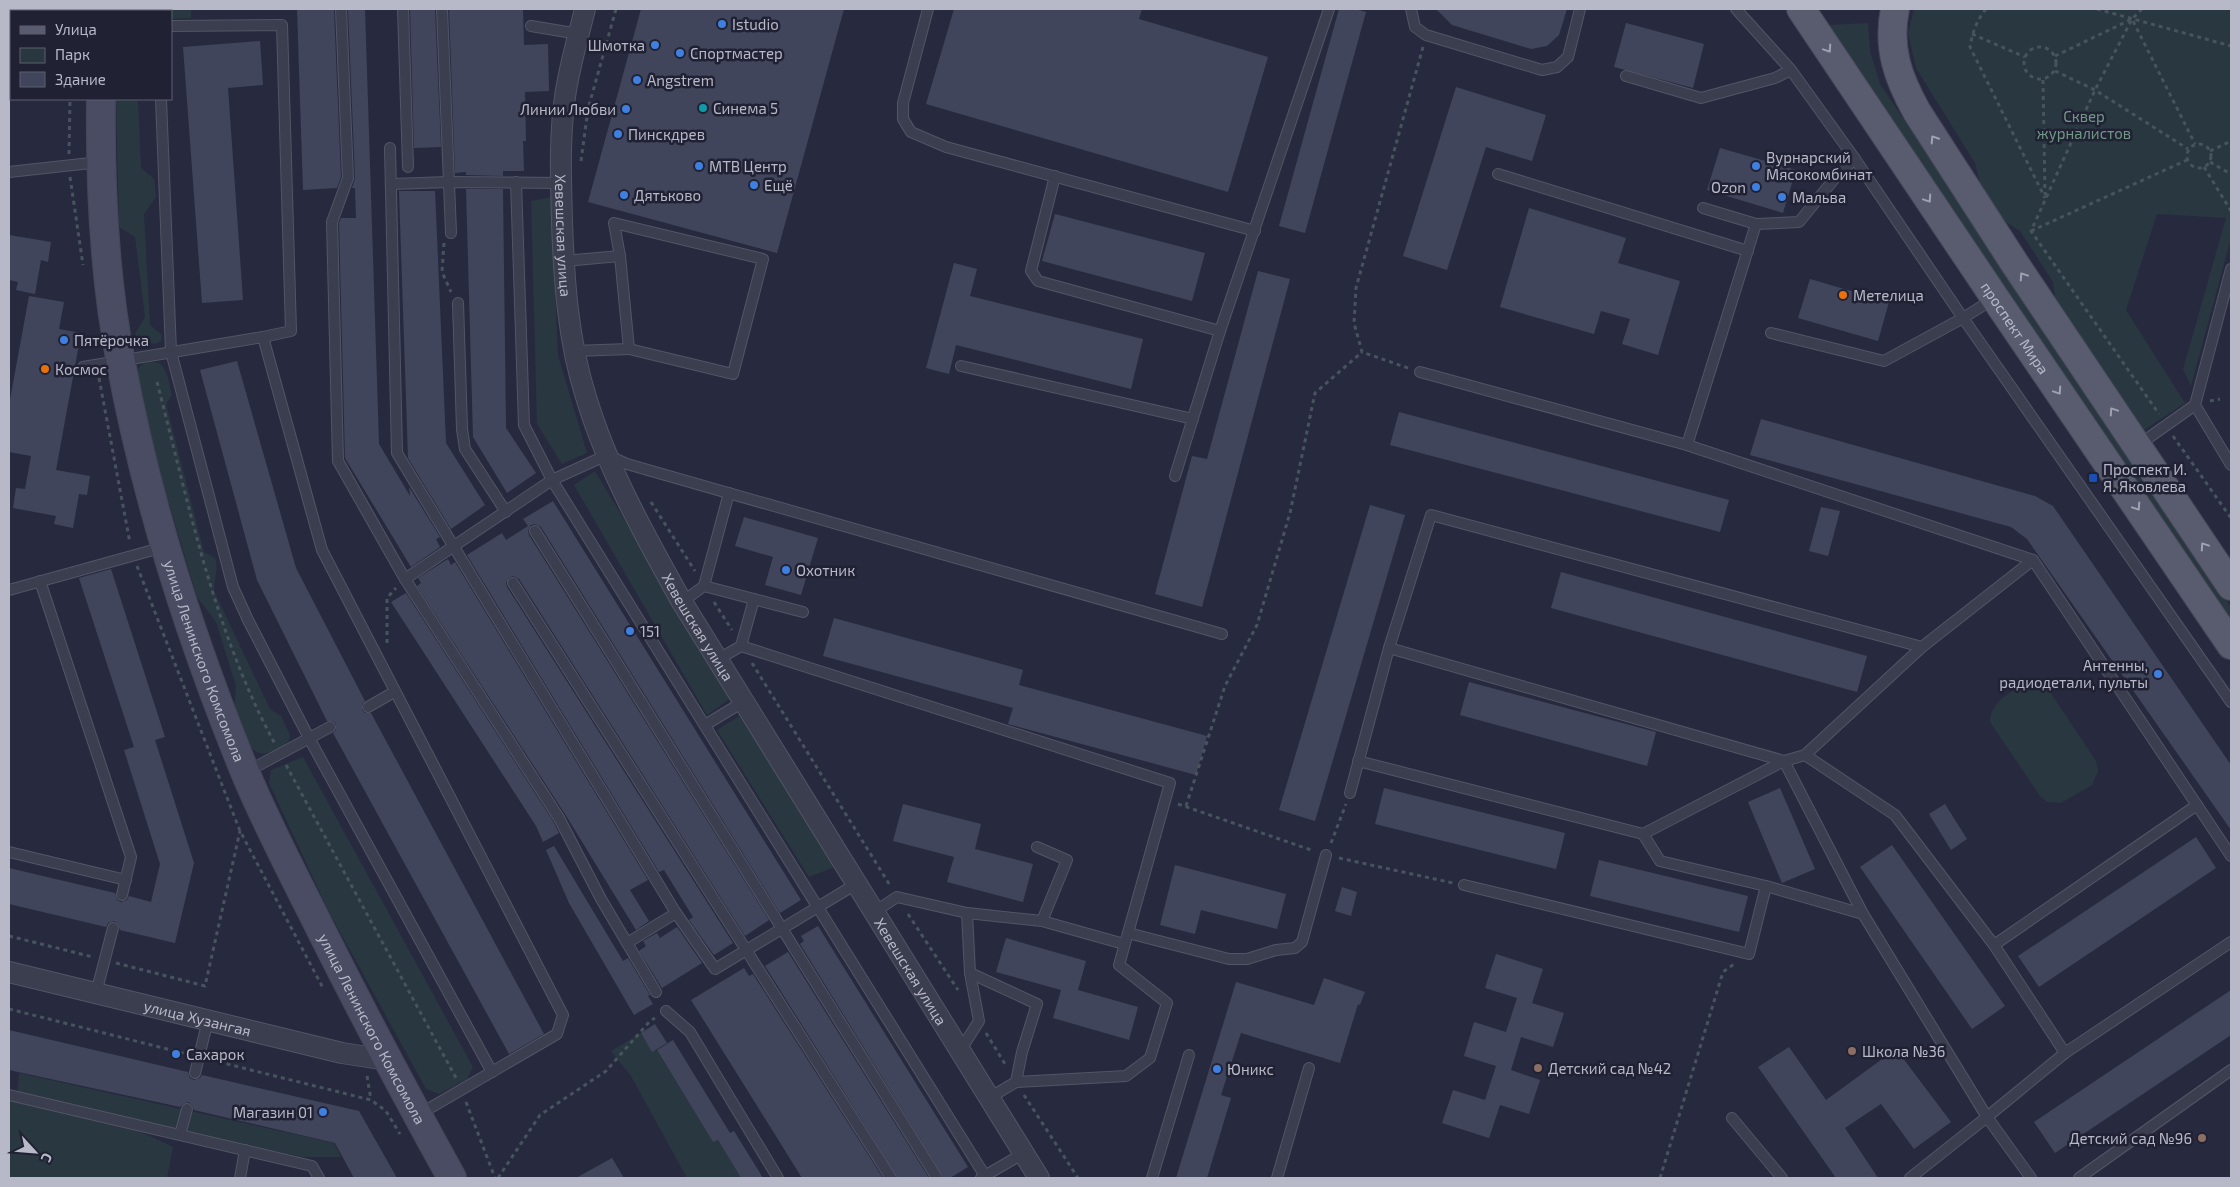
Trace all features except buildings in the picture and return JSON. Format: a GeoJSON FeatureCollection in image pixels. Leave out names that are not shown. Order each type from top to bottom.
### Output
{"type":"FeatureCollection","features":[{"type":"Feature","properties":{"kind":"main road","name":"проспект Мира"},"geometry":{"type":"LineString","coordinates":[[1801,9],[2231,645]]}},
{"type":"Feature","properties":{"kind":"main road"},"geometry":{"type":"LineString","coordinates":[[1895,9],[1892,24],[1892,45],[1895,64],[1908,96],[2010,256],[2136,447],[2231,586]]}},
{"type":"Feature","properties":{"kind":"main road","name":"улица Ленинского Комсомола"},"geometry":{"type":"LineString","coordinates":[[101,100],[100,162],[110,283],[120,360],[145,476],[165,547],[204,666],[245,773],[377,1067],[418,1116],[452,1178]]}},
{"type":"Feature","properties":{"kind":"street","name":"Хевешская улица"},"geometry":{"type":"LineString","coordinates":[[585,9],[565,98],[560,146],[564,261],[574,351],[586,397],[607,455],[632,514],[682,602],[1039,1178]]}},
{"type":"Feature","properties":{"kind":"street","name":"улица Хузангая"},"geometry":{"type":"LineString","coordinates":[[9,972],[350,1056],[377,1067]]}},
{"type":"Feature","properties":{"kind":"lane"},"geometry":{"type":"LineString","coordinates":[[341,9],[348,178],[332,222],[338,461],[405,579],[559,818],[600,898],[656,992]]}},
{"type":"Feature","properties":{"kind":"lane"},"geometry":{"type":"LineString","coordinates":[[403,9],[408,166]]}},
{"type":"Feature","properties":{"kind":"lane"},"geometry":{"type":"LineString","coordinates":[[442,9],[451,233]]}},
{"type":"Feature","properties":{"kind":"lane"},"geometry":{"type":"LineString","coordinates":[[928,9],[903,103],[903,119],[911,132],[946,146],[1255,231]]}},
{"type":"Feature","properties":{"kind":"lane"},"geometry":{"type":"LineString","coordinates":[[1175,476],[1220,332],[1329,9]]}},
{"type":"Feature","properties":{"kind":"lane"},"geometry":{"type":"LineString","coordinates":[[1411,9],[1415,27],[1426,34],[1542,70],[1557,67],[1568,57],[1580,9]]}},
{"type":"Feature","properties":{"kind":"lane"},"geometry":{"type":"LineString","coordinates":[[1736,9],[1791,70],[1855,159],[2101,519],[2231,702]]}},
{"type":"Feature","properties":{"kind":"lane"},"geometry":{"type":"LineString","coordinates":[[83,367],[291,331],[282,26],[172,26]]}},
{"type":"Feature","properties":{"kind":"lane"},"geometry":{"type":"LineString","coordinates":[[531,26],[579,34]]}},
{"type":"Feature","properties":{"kind":"lane"},"geometry":{"type":"LineString","coordinates":[[1626,76],[1701,98],[1775,78],[1791,70]]}},
{"type":"Feature","properties":{"kind":"lane"},"geometry":{"type":"LineString","coordinates":[[161,100],[171,352],[233,586],[248,620],[309,738],[492,1072]]}},
{"type":"Feature","properties":{"kind":"lane"},"geometry":{"type":"LineString","coordinates":[[390,148],[397,454],[676,913],[715,969],[856,884]]}},
{"type":"Feature","properties":{"kind":"lane"},"geometry":{"type":"LineString","coordinates":[[1703,208],[1756,224],[1799,222],[1840,172],[1855,159]]}},
{"type":"Feature","properties":{"kind":"lane"},"geometry":{"type":"LineString","coordinates":[[9,172],[100,162]]}},
{"type":"Feature","properties":{"kind":"lane"},"geometry":{"type":"LineString","coordinates":[[1498,174],[1748,250]]}},
{"type":"Feature","properties":{"kind":"lane"},"geometry":{"type":"LineString","coordinates":[[1055,176],[1031,271],[1038,281],[1220,332]]}},
{"type":"Feature","properties":{"kind":"lane"},"geometry":{"type":"LineString","coordinates":[[392,184],[448,182],[561,183]]}},
{"type":"Feature","properties":{"kind":"lane"},"geometry":{"type":"LineString","coordinates":[[516,182],[524,425],[552,480],[983,1177],[1024,1153]]}},
{"type":"Feature","properties":{"kind":"lane"},"geometry":{"type":"LineString","coordinates":[[574,351],[629,349],[732,374],[763,260],[614,222],[620,256],[629,349]]}},
{"type":"Feature","properties":{"kind":"lane"},"geometry":{"type":"LineString","coordinates":[[1687,445],[1756,224]]}},
{"type":"Feature","properties":{"kind":"lane"},"geometry":{"type":"LineString","coordinates":[[564,261],[620,256]]}},
{"type":"Feature","properties":{"kind":"lane"},"geometry":{"type":"LineString","coordinates":[[2136,447],[2195,405],[2231,269]]}},
{"type":"Feature","properties":{"kind":"lane"},"geometry":{"type":"LineString","coordinates":[[1771,333],[1884,360],[1963,318],[1995,298]]}},
{"type":"Feature","properties":{"kind":"lane"},"geometry":{"type":"LineString","coordinates":[[458,303],[462,429],[465,450],[506,512]]}},
{"type":"Feature","properties":{"kind":"lane"},"geometry":{"type":"LineString","coordinates":[[263,337],[322,550],[563,1015],[557,1034],[418,1116]]}},
{"type":"Feature","properties":{"kind":"lane"},"geometry":{"type":"LineString","coordinates":[[961,366],[1193,419]]}},
{"type":"Feature","properties":{"kind":"lane"},"geometry":{"type":"LineString","coordinates":[[1420,372],[1687,445],[2033,560],[2231,856]]}},
{"type":"Feature","properties":{"kind":"lane"},"geometry":{"type":"LineString","coordinates":[[2195,405],[2231,465]]}},
{"type":"Feature","properties":{"kind":"lane"},"geometry":{"type":"LineString","coordinates":[[405,579],[552,480],[607,455],[627,464],[1222,634]]}},
{"type":"Feature","properties":{"kind":"lane"},"geometry":{"type":"LineString","coordinates":[[682,602],[704,586],[729,493]]}},
{"type":"Feature","properties":{"kind":"lane"},"geometry":{"type":"LineString","coordinates":[[1350,793],[1389,648],[1430,515],[1922,647]]}},
{"type":"Feature","properties":{"kind":"lane"},"geometry":{"type":"LineString","coordinates":[[535,531],[937,1178]]}},
{"type":"Feature","properties":{"kind":"lane"},"geometry":{"type":"LineString","coordinates":[[9,590],[165,547]]}},
{"type":"Feature","properties":{"kind":"lane"},"geometry":{"type":"LineString","coordinates":[[1358,760],[1643,834],[1784,761],[1804,755],[1922,647],[2033,560]]}},
{"type":"Feature","properties":{"kind":"lane"},"geometry":{"type":"LineString","coordinates":[[40,581],[131,857],[122,895]]}},
{"type":"Feature","properties":{"kind":"lane"},"geometry":{"type":"LineString","coordinates":[[513,582],[891,1178]]}},
{"type":"Feature","properties":{"kind":"lane"},"geometry":{"type":"LineString","coordinates":[[704,586],[803,612]]}},
{"type":"Feature","properties":{"kind":"lane"},"geometry":{"type":"LineString","coordinates":[[717,660],[741,646],[754,599]]}},
{"type":"Feature","properties":{"kind":"lane"},"geometry":{"type":"LineString","coordinates":[[741,646],[1170,783],[1119,965],[1167,1003],[1150,1058],[1126,1076],[1016,1082],[989,1098]]}},
{"type":"Feature","properties":{"kind":"lane"},"geometry":{"type":"LineString","coordinates":[[1389,648],[1784,761],[1863,914],[1988,1117],[2031,1178]]}},
{"type":"Feature","properties":{"kind":"lane"},"geometry":{"type":"LineString","coordinates":[[368,707],[394,692]]}},
{"type":"Feature","properties":{"kind":"lane"},"geometry":{"type":"LineString","coordinates":[[705,725],[743,702]]}},
{"type":"Feature","properties":{"kind":"lane"},"geometry":{"type":"LineString","coordinates":[[245,773],[330,727]]}},
{"type":"Feature","properties":{"kind":"lane"},"geometry":{"type":"LineString","coordinates":[[1804,755],[1895,815],[1994,945],[2065,1053]]}},
{"type":"Feature","properties":{"kind":"lane"},"geometry":{"type":"LineString","coordinates":[[1994,945],[2197,805]]}},
{"type":"Feature","properties":{"kind":"lane"},"geometry":{"type":"LineString","coordinates":[[1643,834],[1660,861],[1766,886],[1863,914]]}},
{"type":"Feature","properties":{"kind":"lane"},"geometry":{"type":"LineString","coordinates":[[1037,847],[1067,860],[1042,921]]}},
{"type":"Feature","properties":{"kind":"lane"},"geometry":{"type":"LineString","coordinates":[[9,852],[126,880]]}},
{"type":"Feature","properties":{"kind":"lane"},"geometry":{"type":"LineString","coordinates":[[1128,933],[1229,959],[1247,959],[1276,950],[1295,948],[1302,942],[1326,855]]}},
{"type":"Feature","properties":{"kind":"lane"},"geometry":{"type":"LineString","coordinates":[[1464,885],[1749,954],[1766,886]]}},
{"type":"Feature","properties":{"kind":"lane"},"geometry":{"type":"LineString","coordinates":[[874,912],[897,897],[967,913],[1042,921],[1124,944]]}},
{"type":"Feature","properties":{"kind":"lane"},"geometry":{"type":"LineString","coordinates":[[627,943],[676,913]]}},
{"type":"Feature","properties":{"kind":"lane"},"geometry":{"type":"LineString","coordinates":[[960,1051],[979,1021],[970,974],[967,913]]}},
{"type":"Feature","properties":{"kind":"lane"},"geometry":{"type":"LineString","coordinates":[[96,992],[113,928]]}},
{"type":"Feature","properties":{"kind":"lane"},"geometry":{"type":"LineString","coordinates":[[1910,1178],[2065,1053],[2231,942]]}},
{"type":"Feature","properties":{"kind":"lane"},"geometry":{"type":"LineString","coordinates":[[970,974],[1037,1004],[1022,1052],[1016,1082]]}},
{"type":"Feature","properties":{"kind":"lane"},"geometry":{"type":"LineString","coordinates":[[666,1011],[690,1032],[778,1178]]}},
{"type":"Feature","properties":{"kind":"lane"},"geometry":{"type":"LineString","coordinates":[[195,1073],[208,1020]]}},
{"type":"Feature","properties":{"kind":"lane"},"geometry":{"type":"LineString","coordinates":[[1152,1178],[1189,1055]]}},
{"type":"Feature","properties":{"kind":"lane"},"geometry":{"type":"LineString","coordinates":[[1277,1178],[1308,1068]]}},
{"type":"Feature","properties":{"kind":"lane"},"geometry":{"type":"LineString","coordinates":[[2079,1178],[2231,1070]]}},
{"type":"Feature","properties":{"kind":"lane"},"geometry":{"type":"LineString","coordinates":[[9,1095],[312,1166],[319,1178]]}},
{"type":"Feature","properties":{"kind":"lane"},"geometry":{"type":"LineString","coordinates":[[180,1135],[187,1109]]}},
{"type":"Feature","properties":{"kind":"lane"},"geometry":{"type":"LineString","coordinates":[[1732,1118],[1782,1178]]}},
{"type":"Feature","properties":{"kind":"lane"},"geometry":{"type":"LineString","coordinates":[[240,1178],[245,1150]]}},
{"type":"Feature","properties":{"kind":"path"},"geometry":{"type":"LineString","coordinates":[[1986,9],[1980,16],[1972,34],[1970,47],[2045,198]]}},
{"type":"Feature","properties":{"kind":"path"},"geometry":{"type":"LineString","coordinates":[[2097,9],[2231,46]]}},
{"type":"Feature","properties":{"kind":"path"},"geometry":{"type":"LineString","coordinates":[[2031,230],[2095,90],[2132,19],[2142,9]]}},
{"type":"Feature","properties":{"kind":"path"},"geometry":{"type":"LineString","coordinates":[[2055,56],[2132,19]]}},
{"type":"Feature","properties":{"kind":"path"},"geometry":{"type":"LineString","coordinates":[[2132,19],[2195,144]]}},
{"type":"Feature","properties":{"kind":"path"},"geometry":{"type":"LineString","coordinates":[[1362,352],[1354,323],[1356,288],[1417,74],[1426,34]]}},
{"type":"Feature","properties":{"kind":"path"},"geometry":{"type":"LineString","coordinates":[[1972,34],[2025,57]]}},
{"type":"Feature","properties":{"kind":"path"},"geometry":{"type":"LineString","coordinates":[[2037,47],[2048,49],[2055,56],[2057,61],[2055,71],[2043,80],[2029,76],[2024,67],[2025,57],[2032,49],[2037,47]]}},
{"type":"Feature","properties":{"kind":"path"},"geometry":{"type":"LineString","coordinates":[[2055,71],[2095,90],[2188,149]]}},
{"type":"Feature","properties":{"kind":"path"},"geometry":{"type":"LineString","coordinates":[[2043,80],[2045,198]]}},
{"type":"Feature","properties":{"kind":"path"},"geometry":{"type":"LineString","coordinates":[[2210,151],[2231,141]]}},
{"type":"Feature","properties":{"kind":"path"},"geometry":{"type":"LineString","coordinates":[[2187,160],[2188,149],[2195,144],[2204,145],[2210,151],[2210,162]]}},
{"type":"Feature","properties":{"kind":"path"},"geometry":{"type":"LineString","coordinates":[[2031,230],[2187,160]]}},
{"type":"Feature","properties":{"kind":"path"},"geometry":{"type":"LineString","coordinates":[[2187,160],[2194,167],[2204,167],[2210,162]]}},
{"type":"Feature","properties":{"kind":"path"},"geometry":{"type":"LineString","coordinates":[[2210,162],[2231,174]]}},
{"type":"Feature","properties":{"kind":"path"},"geometry":{"type":"LineString","coordinates":[[2204,167],[2231,211]]}},
{"type":"Feature","properties":{"kind":"path"},"geometry":{"type":"LineString","coordinates":[[2031,230],[2162,419]]}},
{"type":"Feature","properties":{"kind":"path"},"geometry":{"type":"LineString","coordinates":[[451,233],[444,241],[442,272],[447,286],[458,303]]}},
{"type":"Feature","properties":{"kind":"path"},"geometry":{"type":"LineString","coordinates":[[1362,352],[1420,372]]}},
{"type":"Feature","properties":{"kind":"path"},"geometry":{"type":"LineString","coordinates":[[1186,806],[1225,686],[1256,625],[1290,513],[1315,393],[1362,352]]}},
{"type":"Feature","properties":{"kind":"path"},"geometry":{"type":"LineString","coordinates":[[2169,430],[2231,518]]}},
{"type":"Feature","properties":{"kind":"path"},"geometry":{"type":"LineString","coordinates":[[386,676],[387,598],[405,579]]}},
{"type":"Feature","properties":{"kind":"path"},"geometry":{"type":"LineString","coordinates":[[1326,855],[1350,793]]}},
{"type":"Feature","properties":{"kind":"path"},"geometry":{"type":"LineString","coordinates":[[205,986],[240,831]]}},
{"type":"Feature","properties":{"kind":"path"},"geometry":{"type":"LineString","coordinates":[[1660,1178],[1723,972],[1749,954]]}},
{"type":"Feature","properties":{"kind":"path"},"geometry":{"type":"LineString","coordinates":[[496,1178],[540,1115],[606,1071],[650,1021],[666,1011]]}},
{"type":"Feature","properties":{"kind":"path"},"geometry":{"type":"LineString","coordinates":[[377,1067],[371,1100],[386,1111],[404,1140]]}},
{"type":"Feature","properties":{"kind":"path"},"geometry":{"type":"LineString","coordinates":[[462,1090],[496,1178]]}},
{"type":"Feature","properties":{"kind":"green space"},"geometry":{"type":"Polygon","coordinates":[[[191,9],[191,18],[172,19],[172,10],[123,10],[191,9]]]}},
{"type":"Feature","properties":{"kind":"green space","name":"Сквер журналистов"},"geometry":{"type":"Polygon","coordinates":[[[1914,9],[2231,9],[2231,238],[2191,386],[2183,369],[2226,218],[2157,214],[2126,310],[2185,403],[2144,430],[2056,303],[2053,282],[2020,231],[2000,218],[1982,191],[1975,163],[1916,68],[1908,33],[1914,9]]]}},
{"type":"Feature","properties":{"kind":"green space"},"geometry":{"type":"Polygon","coordinates":[[[1868,23],[1870,51],[1880,84],[2231,607],[2231,624],[1829,25],[1868,23]]]}},
{"type":"Feature","properties":{"kind":"green space"},"geometry":{"type":"Polygon","coordinates":[[[116,100],[138,100],[141,168],[154,179],[156,197],[144,214],[150,325],[162,335],[161,341],[155,344],[136,340],[135,334],[145,317],[135,237],[119,227],[116,100]]]}},
{"type":"Feature","properties":{"kind":"green space"},"geometry":{"type":"Polygon","coordinates":[[[551,197],[558,355],[587,453],[562,464],[537,424],[531,201],[551,197]]]}},
{"type":"Feature","properties":{"kind":"green space"},"geometry":{"type":"Polygon","coordinates":[[[157,362],[164,368],[169,381],[172,395],[166,404],[204,552],[215,558],[216,562],[214,591],[270,709],[281,716],[290,735],[289,741],[278,750],[263,754],[256,752],[247,744],[234,710],[236,686],[216,622],[197,597],[164,487],[139,387],[139,367],[157,362]]]}},
{"type":"Feature","properties":{"kind":"green space"},"geometry":{"type":"Polygon","coordinates":[[[595,471],[731,698],[707,715],[574,485],[595,471]]]}},
{"type":"Feature","properties":{"kind":"green space"},"geometry":{"type":"Polygon","coordinates":[[[2036,682],[2048,689],[2096,761],[2098,771],[2092,785],[2061,803],[2047,802],[2040,796],[1990,722],[1994,707],[1999,701],[2013,690],[2036,682]]]}},
{"type":"Feature","properties":{"kind":"green space"},"geometry":{"type":"Polygon","coordinates":[[[739,716],[837,866],[809,877],[717,730],[739,716]]]}},
{"type":"Feature","properties":{"kind":"green space"},"geometry":{"type":"Polygon","coordinates":[[[303,757],[473,1067],[467,1079],[439,1094],[426,1089],[328,910],[269,783],[271,770],[303,757]]]}},
{"type":"Feature","properties":{"kind":"green space"},"geometry":{"type":"Polygon","coordinates":[[[641,1033],[652,1051],[656,1049],[713,1142],[718,1140],[741,1178],[687,1178],[631,1076],[611,1051],[641,1033]]]}},
{"type":"Feature","properties":{"kind":"green space"},"geometry":{"type":"Polygon","coordinates":[[[19,1073],[334,1143],[341,1157],[302,1157],[17,1095],[19,1073]]]}},
{"type":"Feature","properties":{"kind":"green space"},"geometry":{"type":"Polygon","coordinates":[[[9,1098],[113,1123],[173,1147],[167,1178],[9,1178],[9,1098]]]}},
{"type":"Feature","properties":{"kind":"place","name":"Istudio"},"geometry":{"type":"Point","coordinates":[722,24]}},
{"type":"Feature","properties":{"kind":"place","name":"Шмотка"},"geometry":{"type":"Point","coordinates":[655,45]}},
{"type":"Feature","properties":{"kind":"place","name":"Спортмастер"},"geometry":{"type":"Point","coordinates":[680,53]}},
{"type":"Feature","properties":{"kind":"place","name":"Angstrem"},"geometry":{"type":"Point","coordinates":[637,80]}},
{"type":"Feature","properties":{"kind":"place","name":"Синема 5"},"geometry":{"type":"Point","coordinates":[703,108]}},
{"type":"Feature","properties":{"kind":"place","name":"Линии Любви"},"geometry":{"type":"Point","coordinates":[626,109]}},
{"type":"Feature","properties":{"kind":"place","name":"Пинскдрев"},"geometry":{"type":"Point","coordinates":[618,134]}},
{"type":"Feature","properties":{"kind":"place","name":"МТВ Центр"},"geometry":{"type":"Point","coordinates":[699,166]}},
{"type":"Feature","properties":{"kind":"place","name":"Вурнарский Мясокомбинат"},"geometry":{"type":"Point","coordinates":[1756,166]}},
{"type":"Feature","properties":{"kind":"place","name":"Ещё"},"geometry":{"type":"Point","coordinates":[754,185]}},
{"type":"Feature","properties":{"kind":"place","name":"Ozon"},"geometry":{"type":"Point","coordinates":[1756,187]}},
{"type":"Feature","properties":{"kind":"place","name":"Дятьково"},"geometry":{"type":"Point","coordinates":[624,195]}},
{"type":"Feature","properties":{"kind":"place","name":"Мальва"},"geometry":{"type":"Point","coordinates":[1782,197]}},
{"type":"Feature","properties":{"kind":"place","name":"Метелица"},"geometry":{"type":"Point","coordinates":[1843,295]}},
{"type":"Feature","properties":{"kind":"place","name":"Пятёрочка"},"geometry":{"type":"Point","coordinates":[64,340]}},
{"type":"Feature","properties":{"kind":"place","name":"Космос"},"geometry":{"type":"Point","coordinates":[45,369]}},
{"type":"Feature","properties":{"kind":"place","name":"Проспект И. Я. Яковлева"},"geometry":{"type":"Point","coordinates":[2093,478]}},
{"type":"Feature","properties":{"kind":"place","name":"Охотник"},"geometry":{"type":"Point","coordinates":[786,570]}},
{"type":"Feature","properties":{"kind":"place","name":"151"},"geometry":{"type":"Point","coordinates":[630,631]}},
{"type":"Feature","properties":{"kind":"place","name":"Антенны, радиодетали, пульты"},"geometry":{"type":"Point","coordinates":[2158,674]}},
{"type":"Feature","properties":{"kind":"place","name":"Школа №36"},"geometry":{"type":"Point","coordinates":[1852,1051]}},
{"type":"Feature","properties":{"kind":"place","name":"Сахарок"},"geometry":{"type":"Point","coordinates":[176,1054]}},
{"type":"Feature","properties":{"kind":"place","name":"Детский сад №42"},"geometry":{"type":"Point","coordinates":[1538,1068]}},
{"type":"Feature","properties":{"kind":"place","name":"Юникс"},"geometry":{"type":"Point","coordinates":[1217,1069]}},
{"type":"Feature","properties":{"kind":"place","name":"Магазин 01"},"geometry":{"type":"Point","coordinates":[323,1112]}},
{"type":"Feature","properties":{"kind":"place","name":"Детский сад №96"},"geometry":{"type":"Point","coordinates":[2202,1138]}}]}
